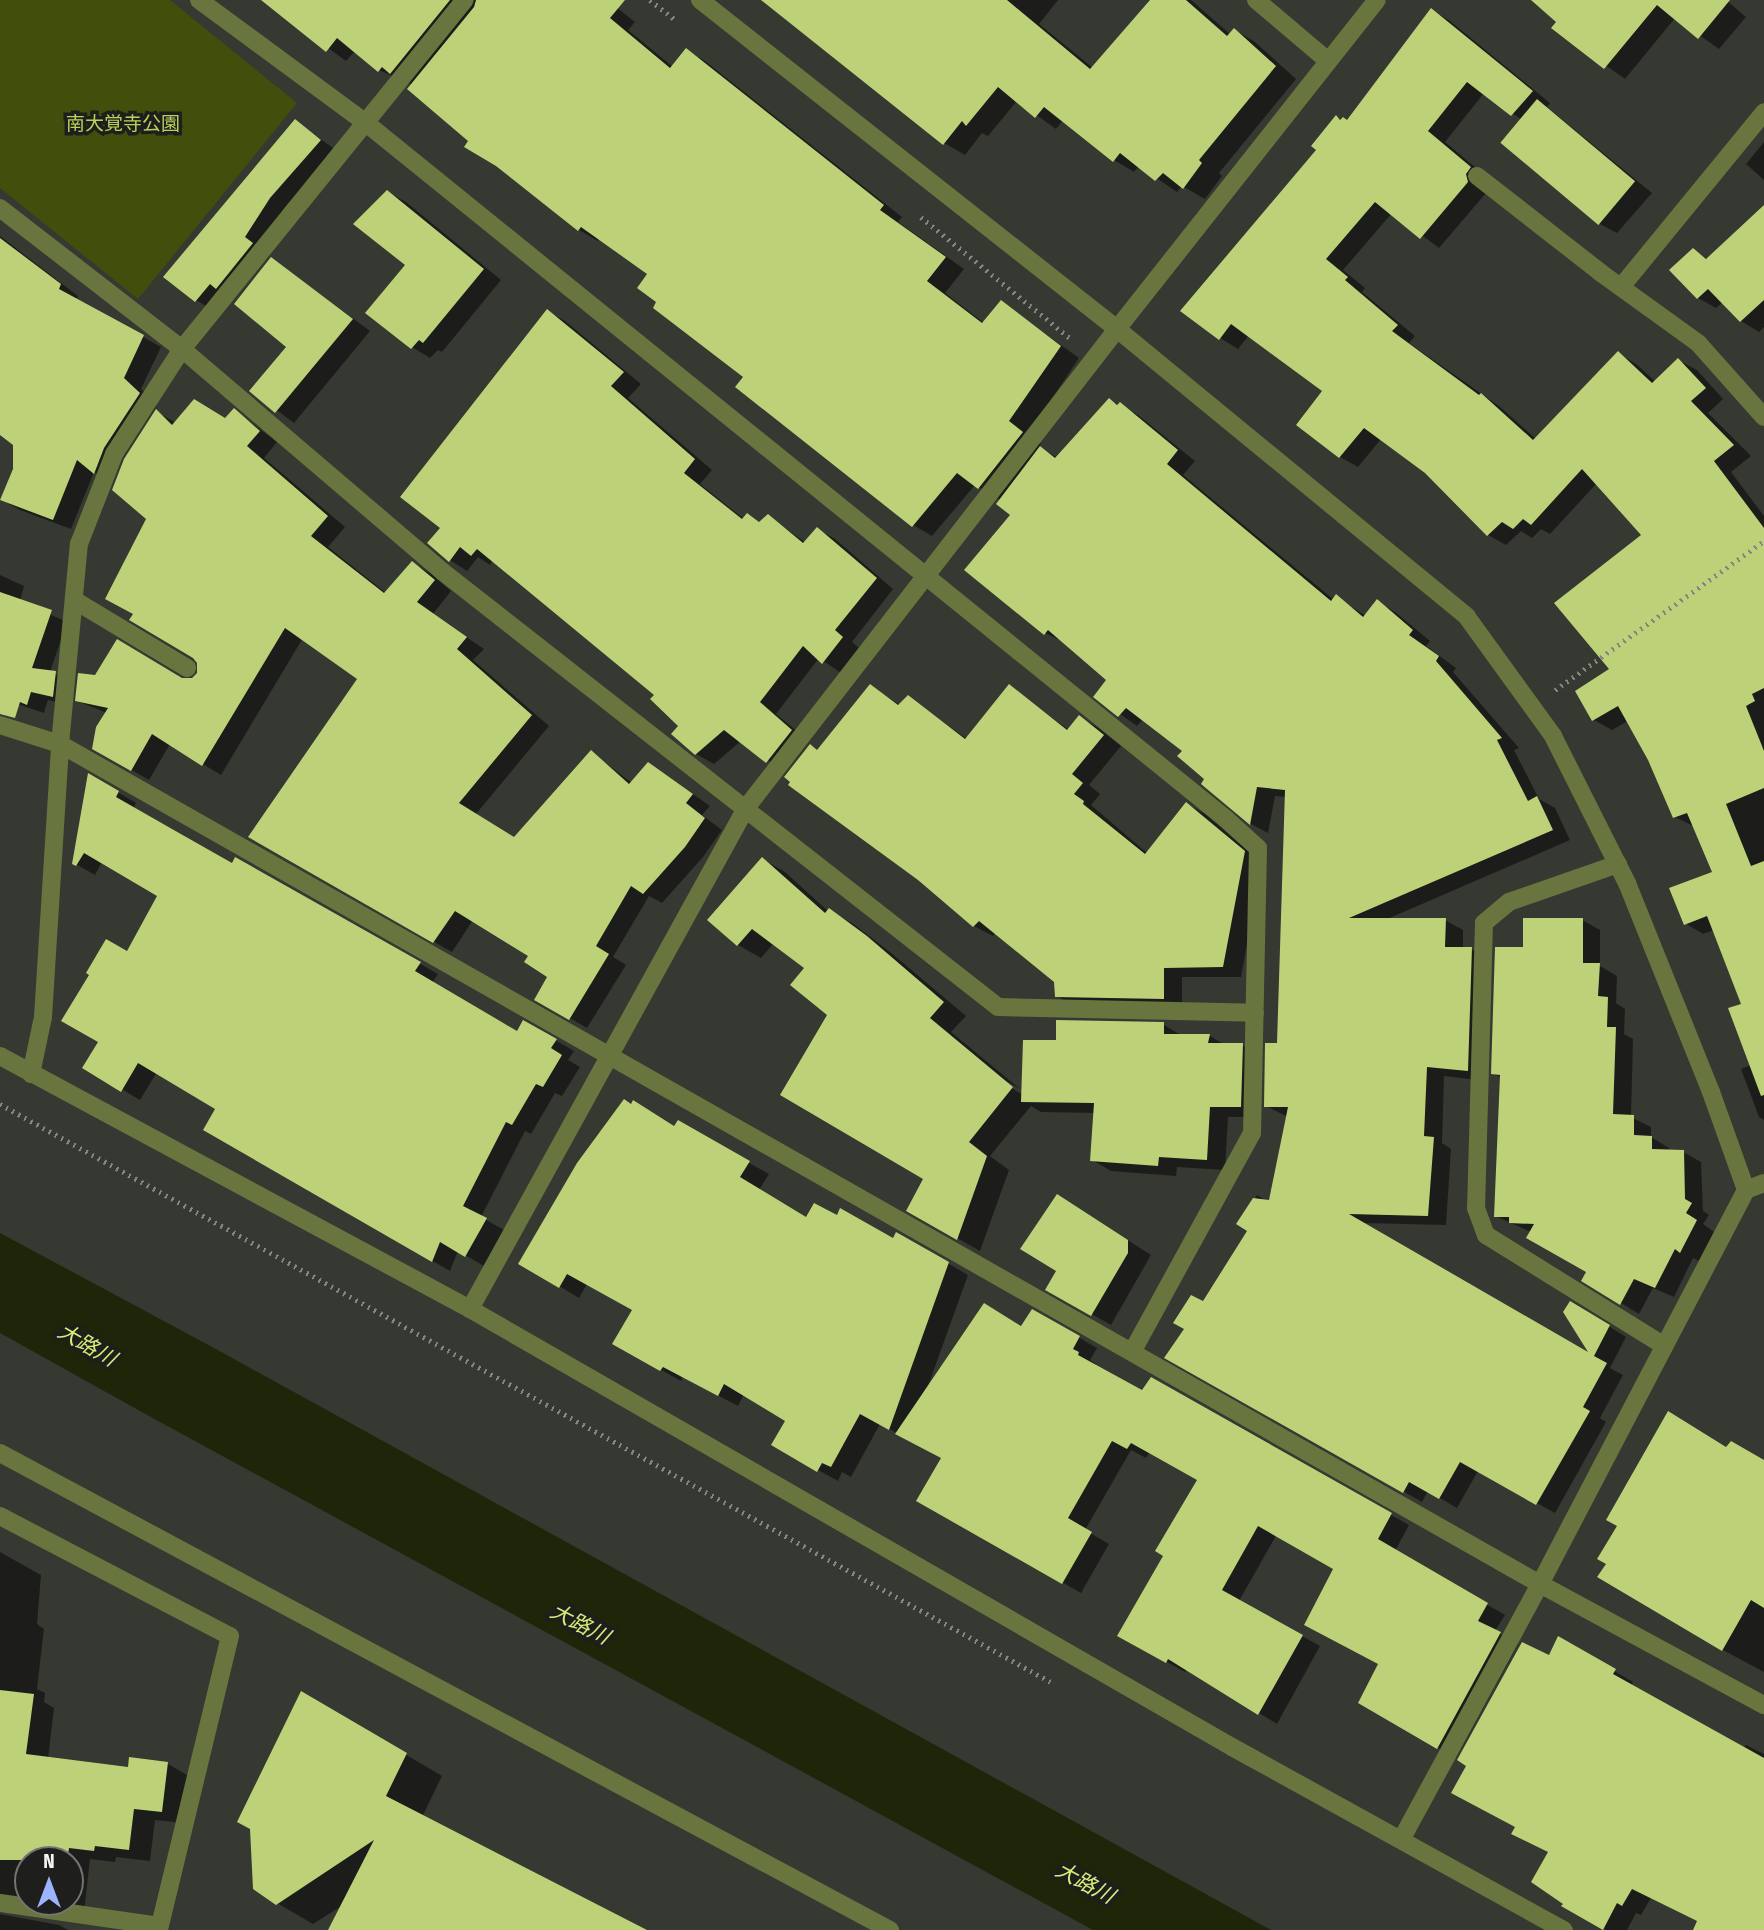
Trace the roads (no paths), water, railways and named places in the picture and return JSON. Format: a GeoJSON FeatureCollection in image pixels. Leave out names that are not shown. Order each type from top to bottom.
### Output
{"type":"FeatureCollection","features":[{"type":"Feature","properties":{"kind":"street"},"geometry":{"type":"LineString","coordinates":[[199,0],[366,123],[1258,848],[1252,1133],[1133,1350]]}},
{"type":"Feature","properties":{"kind":"street"},"geometry":{"type":"LineString","coordinates":[[31,1073],[43,1017],[60,744],[79,544],[114,454],[182,349],[465,0]]}},
{"type":"Feature","properties":{"kind":"street"},"geometry":{"type":"LineString","coordinates":[[700,0],[1117,329],[1467,617],[1553,736],[1618,864],[1711,1092],[1746,1191]]}},
{"type":"Feature","properties":{"kind":"street"},"geometry":{"type":"LineString","coordinates":[[1256,0],[1327,60]]}},
{"type":"Feature","properties":{"kind":"street"},"geometry":{"type":"LineString","coordinates":[[470,1309],[607,1055],[746,808],[1327,60],[1377,0]]}},
{"type":"Feature","properties":{"kind":"street"},"geometry":{"type":"LineString","coordinates":[[1621,287],[1764,112]]}},
{"type":"Feature","properties":{"kind":"street"},"geometry":{"type":"LineString","coordinates":[[1477,176],[1698,343],[1764,417]]}},
{"type":"Feature","properties":{"kind":"street"},"geometry":{"type":"LineString","coordinates":[[0,208],[182,349],[443,572],[998,1007],[1255,1013]]}},
{"type":"Feature","properties":{"kind":"street"},"geometry":{"type":"LineString","coordinates":[[74,600],[187,668]]}},
{"type":"Feature","properties":{"kind":"street"},"geometry":{"type":"LineString","coordinates":[[0,724],[60,744],[1133,1350],[1540,1584],[1764,1705]]}},
{"type":"Feature","properties":{"kind":"street"},"geometry":{"type":"LineString","coordinates":[[1618,864],[1508,902],[1484,923],[1476,1209],[1486,1235],[1664,1346]]}},
{"type":"Feature","properties":{"kind":"street"},"geometry":{"type":"LineString","coordinates":[[0,1056],[470,1309],[1232,1747],[1402,1838],[1564,1930]]}},
{"type":"Feature","properties":{"kind":"street"},"geometry":{"type":"LineString","coordinates":[[1402,1838],[1540,1584],[1746,1191],[1764,1183]]}},
{"type":"Feature","properties":{"kind":"street"},"geometry":{"type":"LineString","coordinates":[[0,1453],[890,1930]]}},
{"type":"Feature","properties":{"kind":"street"},"geometry":{"type":"LineString","coordinates":[[0,1516],[230,1636],[159,1928],[0,1903]]}},
{"type":"Feature","properties":{"kind":"water","name":"大路川"},"geometry":{"type":"Polygon","coordinates":[[[0,1233],[1271,1930],[1093,1930],[140,1411],[0,1333],[0,1233]]]}},
{"type":"Feature","properties":{"kind":"park label","name":"南大覚寺公園"},"geometry":{"type":"Point","coordinates":[123,124]}}]}
